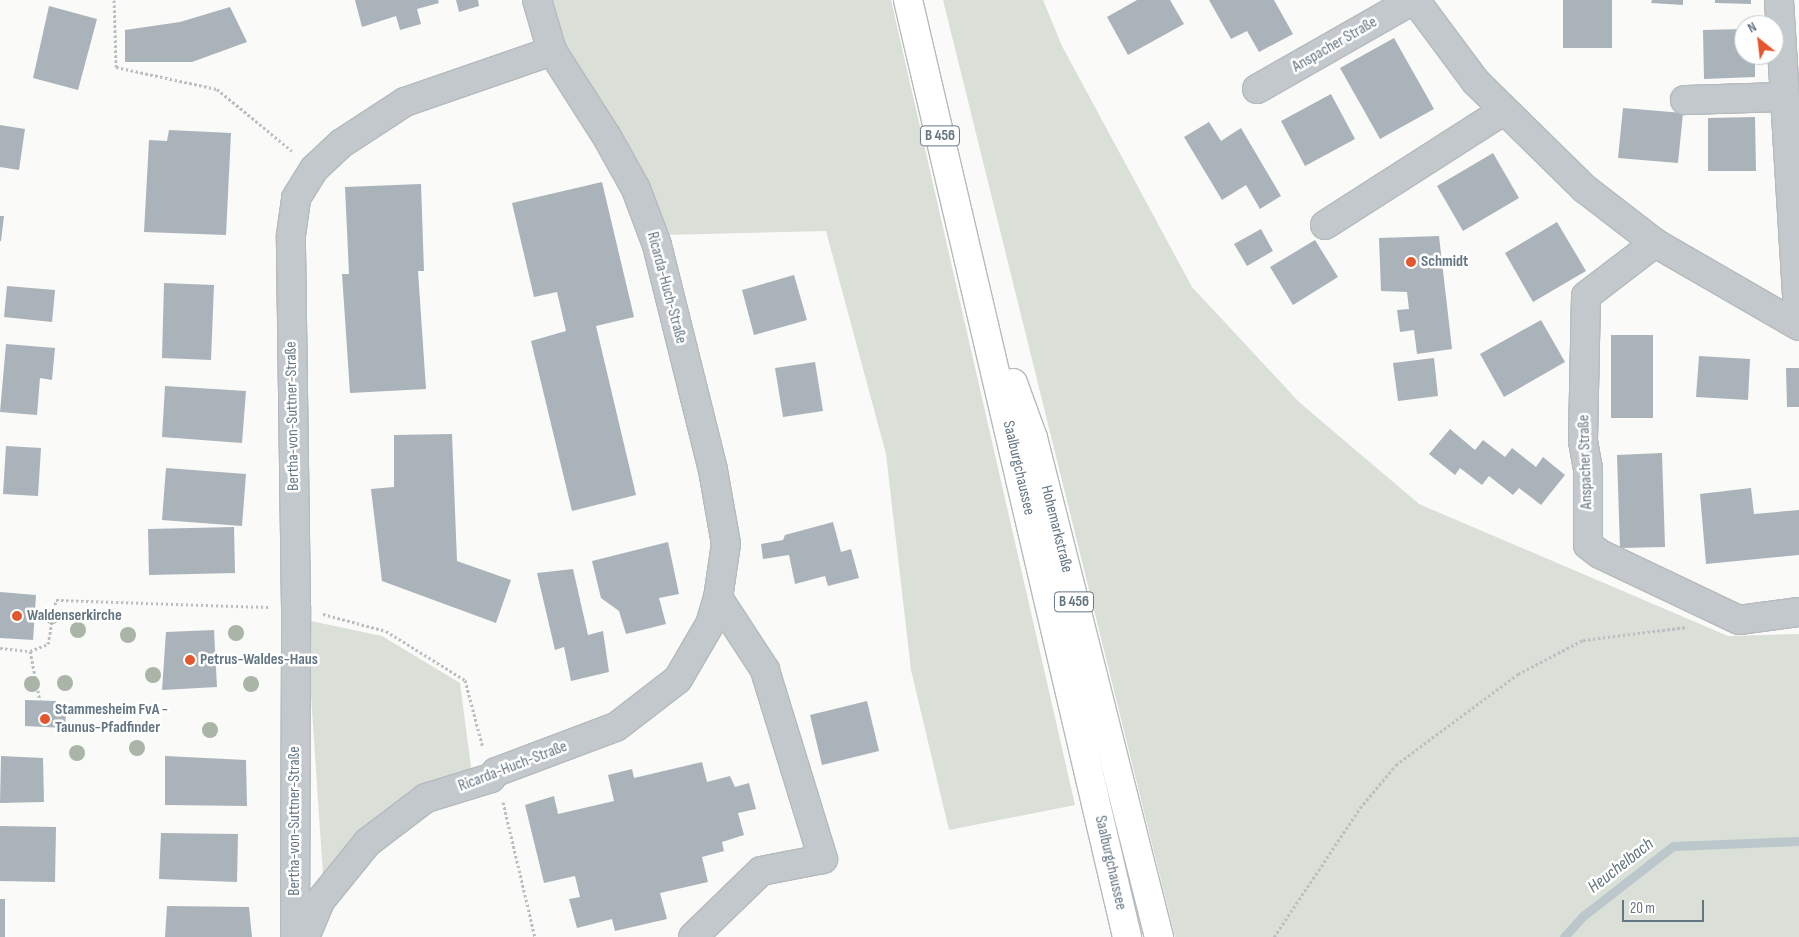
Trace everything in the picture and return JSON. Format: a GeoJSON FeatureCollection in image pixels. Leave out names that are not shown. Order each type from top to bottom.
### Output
{"type":"FeatureCollection","features":[{"type":"Feature","properties":{"kind":"main road","name":"Saalburgchaussee"},"geometry":{"type":"LineString","coordinates":[[908,0],[1127,937]]}},
{"type":"Feature","properties":{"kind":"main road","name":"Hohemarkstraße"},"geometry":{"type":"LineString","coordinates":[[972,272],[1033,438],[1159,937]]}},
{"type":"Feature","properties":{"kind":"street","name":"Ricarda-Huch-Straße"},"geometry":{"type":"LineString","coordinates":[[305,937],[320,901],[368,842],[426,798],[493,775],[616,728],[678,679],[710,624],[718,598],[726,544],[713,470],[656,245],[636,189],[607,137],[552,51],[537,0]]}},
{"type":"Feature","properties":{"kind":"street","name":"Anspacher Straße"},"geometry":{"type":"LineString","coordinates":[[1257,89],[1414,0],[1476,82],[1503,112],[1586,189],[1655,244],[1799,325]]}},
{"type":"Feature","properties":{"kind":"street"},"geometry":{"type":"LineString","coordinates":[[1780,0],[1784,97],[1799,325]]}},
{"type":"Feature","properties":{"kind":"street","name":"Bertha-von-Suttner-Straße"},"geometry":{"type":"LineString","coordinates":[[295,937],[296,607],[292,235],[296,198],[314,169],[342,143],[405,102],[552,51]]}},
{"type":"Feature","properties":{"kind":"street"},"geometry":{"type":"LineString","coordinates":[[1685,100],[1784,97]]}},
{"type":"Feature","properties":{"kind":"street"},"geometry":{"type":"LineString","coordinates":[[1325,225],[1503,112]]}},
{"type":"Feature","properties":{"kind":"street","name":"Anspacher Straße"},"geometry":{"type":"LineString","coordinates":[[1655,244],[1586,296],[1583,441],[1588,468],[1588,545],[1600,554],[1739,620],[1799,612]]}},
{"type":"Feature","properties":{"kind":"street"},"geometry":{"type":"LineString","coordinates":[[692,937],[761,871],[823,859],[766,670],[718,598]]}},
{"type":"Feature","properties":{"kind":"path"},"geometry":{"type":"LineString","coordinates":[[114,0],[116,66],[218,89],[314,169]]}},
{"type":"Feature","properties":{"kind":"path"},"geometry":{"type":"LineString","coordinates":[[0,648],[30,651],[48,644],[56,600],[296,607],[386,631],[465,680],[493,775],[535,937]]}},
{"type":"Feature","properties":{"kind":"path"},"geometry":{"type":"LineString","coordinates":[[1274,937],[1360,808],[1396,765],[1511,679],[1583,640],[1690,627]]}},
{"type":"Feature","properties":{"kind":"path"},"geometry":{"type":"LineString","coordinates":[[30,651],[40,700]]}},
{"type":"Feature","properties":{"kind":"shaded area"},"geometry":{"type":"Polygon","coordinates":[[[550,0],[891,0],[1075,805],[949,830],[911,670],[886,454],[826,231],[662,235],[646,176],[563,46],[550,0]]]}},
{"type":"Feature","properties":{"kind":"shaded area"},"geometry":{"type":"Polygon","coordinates":[[[943,0],[1043,0],[1062,46],[1192,287],[1299,402],[1419,504],[1728,636],[1799,634],[1799,937],[1175,937],[943,0]]]}},
{"type":"Feature","properties":{"kind":"shaded area"},"geometry":{"type":"Polygon","coordinates":[[[306,620],[382,636],[460,683],[472,775],[350,843],[323,875],[306,620]]]}},
{"type":"Feature","properties":{"kind":"building"},"geometry":{"type":"Polygon","coordinates":[[[355,0],[438,0],[439,3],[417,9],[421,24],[400,30],[396,16],[362,27],[355,0]]]}},
{"type":"Feature","properties":{"kind":"building"},"geometry":{"type":"Polygon","coordinates":[[[456,0],[478,0],[479,6],[459,12],[456,0]]]}},
{"type":"Feature","properties":{"kind":"building"},"geometry":{"type":"Polygon","coordinates":[[[1137,0],[1170,0],[1184,24],[1128,55],[1107,17],[1137,0]]]}},
{"type":"Feature","properties":{"kind":"building"},"geometry":{"type":"Polygon","coordinates":[[[1209,0],[1274,0],[1293,34],[1259,52],[1247,31],[1231,39],[1209,0]]]}},
{"type":"Feature","properties":{"kind":"building"},"geometry":{"type":"Polygon","coordinates":[[[1563,0],[1612,0],[1612,48],[1563,48],[1563,0]]]}},
{"type":"Feature","properties":{"kind":"building"},"geometry":{"type":"Polygon","coordinates":[[[1652,0],[1683,0],[1683,5],[1651,3],[1652,0]]]}},
{"type":"Feature","properties":{"kind":"building"},"geometry":{"type":"Polygon","coordinates":[[[1715,0],[1751,0],[1751,4],[1715,3],[1715,0]]]}},
{"type":"Feature","properties":{"kind":"building"},"geometry":{"type":"Polygon","coordinates":[[[49,6],[97,19],[78,90],[33,78],[49,6]]]}},
{"type":"Feature","properties":{"kind":"building"},"geometry":{"type":"Polygon","coordinates":[[[230,7],[247,42],[192,62],[125,62],[125,30],[180,22],[230,7]]]}},
{"type":"Feature","properties":{"kind":"building"},"geometry":{"type":"Polygon","coordinates":[[[1734,29],[1734,65],[1755,65],[1755,77],[1704,79],[1703,30],[1734,29]]]}},
{"type":"Feature","properties":{"kind":"building"},"geometry":{"type":"Polygon","coordinates":[[[1394,38],[1434,109],[1380,139],[1340,68],[1394,38]]]}},
{"type":"Feature","properties":{"kind":"building"},"geometry":{"type":"Polygon","coordinates":[[[1331,94],[1355,139],[1305,166],[1281,121],[1331,94]]]}},
{"type":"Feature","properties":{"kind":"building"},"geometry":{"type":"Polygon","coordinates":[[[1623,108],[1683,113],[1678,163],[1618,158],[1623,108]]]}},
{"type":"Feature","properties":{"kind":"building"},"geometry":{"type":"Polygon","coordinates":[[[1755,117],[1756,171],[1708,171],[1708,118],[1755,117]]]}},
{"type":"Feature","properties":{"kind":"building"},"geometry":{"type":"Polygon","coordinates":[[[1209,122],[1221,141],[1241,128],[1281,196],[1260,209],[1246,185],[1222,200],[1184,137],[1209,122]]]}},
{"type":"Feature","properties":{"kind":"building"},"geometry":{"type":"Polygon","coordinates":[[[0,125],[25,129],[19,170],[0,167],[0,125]]]}},
{"type":"Feature","properties":{"kind":"building"},"geometry":{"type":"Polygon","coordinates":[[[169,130],[231,133],[226,235],[144,232],[149,140],[167,141],[169,130]]]}},
{"type":"Feature","properties":{"kind":"building"},"geometry":{"type":"Polygon","coordinates":[[[1493,153],[1519,198],[1463,231],[1437,186],[1493,153]]]}},
{"type":"Feature","properties":{"kind":"building"},"geometry":{"type":"Polygon","coordinates":[[[602,182],[634,317],[596,326],[636,495],[572,511],[531,341],[566,331],[557,292],[534,297],[512,203],[602,182]]]}},
{"type":"Feature","properties":{"kind":"building"},"geometry":{"type":"Polygon","coordinates":[[[421,184],[424,271],[418,271],[426,389],[350,393],[342,274],[349,274],[345,187],[421,184]]]}},
{"type":"Feature","properties":{"kind":"building"},"geometry":{"type":"Polygon","coordinates":[[[0,216],[4,216],[1,241],[0,241],[0,216]]]}},
{"type":"Feature","properties":{"kind":"building"},"geometry":{"type":"Polygon","coordinates":[[[1557,222],[1586,271],[1533,302],[1505,253],[1557,222]]]}},
{"type":"Feature","properties":{"kind":"building"},"geometry":{"type":"Polygon","coordinates":[[[1261,229],[1273,251],[1247,266],[1234,244],[1261,229]]]}},
{"type":"Feature","properties":{"kind":"building"},"geometry":{"type":"Polygon","coordinates":[[[1439,236],[1452,349],[1417,354],[1414,330],[1400,332],[1397,310],[1409,309],[1407,292],[1381,291],[1379,238],[1439,236]]]}},
{"type":"Feature","properties":{"kind":"building"},"geometry":{"type":"Polygon","coordinates":[[[1315,240],[1338,277],[1293,305],[1270,267],[1315,240]]]}},
{"type":"Feature","properties":{"kind":"building"},"geometry":{"type":"Polygon","coordinates":[[[794,275],[807,320],[754,335],[742,290],[794,275]]]}},
{"type":"Feature","properties":{"kind":"building"},"geometry":{"type":"Polygon","coordinates":[[[164,283],[214,285],[211,360],[162,358],[164,283]]]}},
{"type":"Feature","properties":{"kind":"building"},"geometry":{"type":"Polygon","coordinates":[[[7,286],[55,290],[52,322],[4,317],[7,286]]]}},
{"type":"Feature","properties":{"kind":"building"},"geometry":{"type":"Polygon","coordinates":[[[1541,320],[1565,362],[1504,397],[1480,354],[1541,320]]]}},
{"type":"Feature","properties":{"kind":"building"},"geometry":{"type":"Polygon","coordinates":[[[1611,335],[1653,335],[1653,418],[1611,418],[1611,335]]]}},
{"type":"Feature","properties":{"kind":"building"},"geometry":{"type":"Polygon","coordinates":[[[6,344],[55,348],[52,380],[40,378],[37,415],[0,412],[6,344]]]}},
{"type":"Feature","properties":{"kind":"building"},"geometry":{"type":"Polygon","coordinates":[[[1699,356],[1750,359],[1748,400],[1696,397],[1699,356]]]}},
{"type":"Feature","properties":{"kind":"building"},"geometry":{"type":"Polygon","coordinates":[[[1434,358],[1438,396],[1398,401],[1393,363],[1434,358]]]}},
{"type":"Feature","properties":{"kind":"building"},"geometry":{"type":"Polygon","coordinates":[[[815,362],[823,411],[783,417],[775,368],[815,362]]]}},
{"type":"Feature","properties":{"kind":"building"},"geometry":{"type":"Polygon","coordinates":[[[1786,368],[1799,368],[1799,407],[1787,407],[1786,368]]]}},
{"type":"Feature","properties":{"kind":"building"},"geometry":{"type":"Polygon","coordinates":[[[165,386],[246,391],[242,443],[162,437],[165,386]]]}},
{"type":"Feature","properties":{"kind":"building"},"geometry":{"type":"Polygon","coordinates":[[[1450,429],[1475,450],[1483,440],[1505,457],[1512,448],[1536,467],[1543,457],[1565,475],[1541,505],[1519,488],[1513,495],[1489,476],[1482,485],[1460,468],[1455,475],[1429,454],[1450,429]]]}},
{"type":"Feature","properties":{"kind":"building"},"geometry":{"type":"Polygon","coordinates":[[[452,434],[457,561],[511,580],[496,623],[382,581],[371,489],[394,487],[394,435],[452,434]]]}},
{"type":"Feature","properties":{"kind":"building"},"geometry":{"type":"Polygon","coordinates":[[[6,446],[41,448],[38,496],[3,494],[6,446]]]}},
{"type":"Feature","properties":{"kind":"building"},"geometry":{"type":"Polygon","coordinates":[[[1662,453],[1665,547],[1620,548],[1617,455],[1662,453]]]}},
{"type":"Feature","properties":{"kind":"building"},"geometry":{"type":"Polygon","coordinates":[[[166,468],[246,474],[242,526],[162,520],[166,468]]]}},
{"type":"Feature","properties":{"kind":"building"},"geometry":{"type":"Polygon","coordinates":[[[1751,488],[1754,514],[1799,510],[1799,555],[1706,564],[1700,494],[1751,488]]]}},
{"type":"Feature","properties":{"kind":"building"},"geometry":{"type":"Polygon","coordinates":[[[833,522],[841,552],[851,549],[859,578],[828,586],[825,576],[795,584],[789,555],[763,559],[761,544],[783,540],[785,535],[833,522]]]}},
{"type":"Feature","properties":{"kind":"building"},"geometry":{"type":"Polygon","coordinates":[[[234,527],[235,573],[149,575],[148,529],[234,527]]]}},
{"type":"Feature","properties":{"kind":"building"},"geometry":{"type":"Polygon","coordinates":[[[668,542],[679,594],[659,598],[666,624],[626,634],[619,611],[601,598],[592,561],[668,542]]]}},
{"type":"Feature","properties":{"kind":"building"},"geometry":{"type":"Polygon","coordinates":[[[573,569],[588,635],[603,631],[609,672],[571,681],[564,647],[555,650],[537,573],[573,569]]]}},
{"type":"Feature","properties":{"kind":"building","name":"Waldenserkirche"},"geometry":{"type":"Polygon","coordinates":[[[0,592],[36,595],[33,640],[0,638],[0,592]]]}},
{"type":"Feature","properties":{"kind":"building","name":"Petrus-Waldes-Haus"},"geometry":{"type":"Polygon","coordinates":[[[214,630],[217,687],[162,690],[166,632],[214,630]]]}},
{"type":"Feature","properties":{"kind":"building","name":"Stammesheim FvA - Taunus-Pfadfinder"},"geometry":{"type":"Polygon","coordinates":[[[25,700],[56,701],[55,711],[66,712],[65,728],[25,726],[25,700]]]}},
{"type":"Feature","properties":{"kind":"building"},"geometry":{"type":"Polygon","coordinates":[[[867,701],[879,751],[822,765],[810,715],[867,701]]]}},
{"type":"Feature","properties":{"kind":"building"},"geometry":{"type":"Polygon","coordinates":[[[1,756],[43,758],[44,802],[0,803],[1,756]]]}},
{"type":"Feature","properties":{"kind":"building"},"geometry":{"type":"Polygon","coordinates":[[[165,756],[246,760],[247,806],[165,805],[165,756]]]}},
{"type":"Feature","properties":{"kind":"building"},"geometry":{"type":"Polygon","coordinates":[[[702,762],[707,782],[730,776],[735,787],[749,783],[756,809],[738,813],[744,835],[722,842],[724,851],[702,857],[708,882],[660,893],[667,919],[615,931],[612,919],[577,928],[569,899],[580,897],[575,876],[544,883],[525,805],[554,796],[558,814],[614,801],[608,775],[632,769],[634,778],[702,762]]]}},
{"type":"Feature","properties":{"kind":"building"},"geometry":{"type":"Polygon","coordinates":[[[0,826],[56,827],[55,882],[0,881],[0,826]]]}},
{"type":"Feature","properties":{"kind":"building"},"geometry":{"type":"Polygon","coordinates":[[[161,833],[238,834],[237,882],[159,879],[161,833]]]}},
{"type":"Feature","properties":{"kind":"building"},"geometry":{"type":"Polygon","coordinates":[[[0,899],[5,899],[5,937],[0,937],[0,899]]]}},
{"type":"Feature","properties":{"kind":"building"},"geometry":{"type":"Polygon","coordinates":[[[167,906],[249,907],[252,937],[165,937],[167,906]]]}},
{"type":"Feature","properties":{"kind":"waterway","name":"Heuchelbach"},"geometry":{"type":"LineString","coordinates":[[1564,937],[1583,916],[1673,846],[1799,841]]}},
{"type":"Feature","properties":{"kind":"place","name":"Schmidt"},"geometry":{"type":"Point","coordinates":[1411,262]}},
{"type":"Feature","properties":{"kind":"place","name":"Waldenserkirche"},"geometry":{"type":"Point","coordinates":[17,616]}},
{"type":"Feature","properties":{"kind":"place","name":"Petrus-Waldes-Haus"},"geometry":{"type":"Point","coordinates":[190,660]}},
{"type":"Feature","properties":{"kind":"place","name":"Stammesheim FvA - Taunus-Pfadfinder"},"geometry":{"type":"Point","coordinates":[45,719]}}]}
